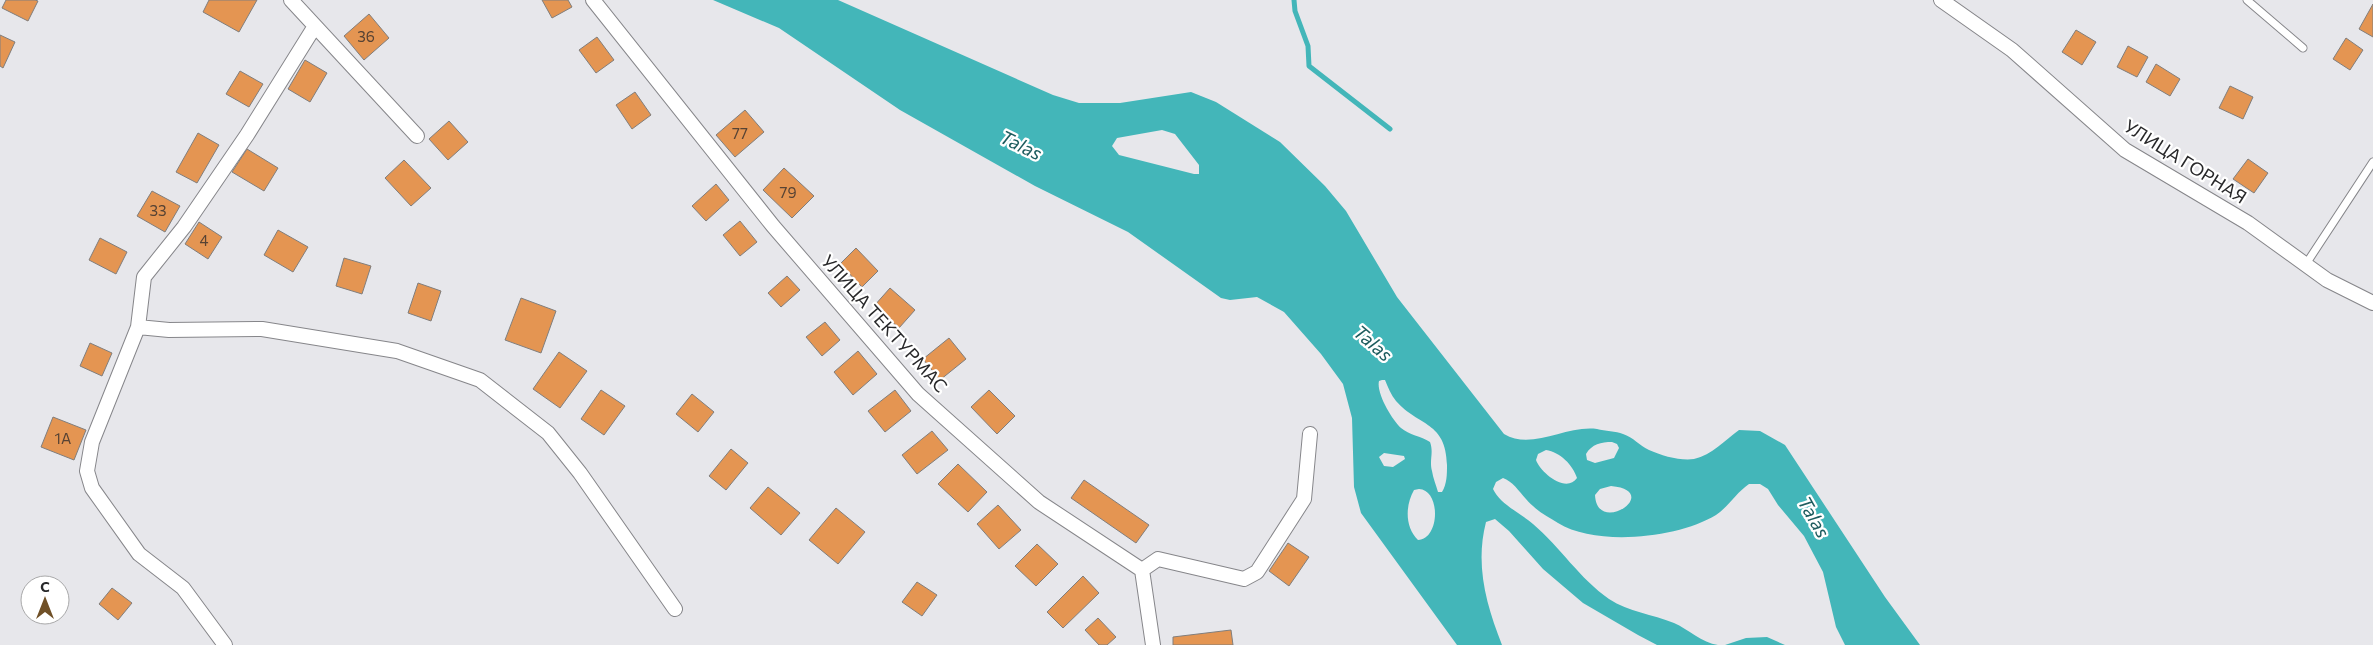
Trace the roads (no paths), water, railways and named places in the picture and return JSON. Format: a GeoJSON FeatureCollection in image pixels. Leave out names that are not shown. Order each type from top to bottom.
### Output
{"type":"FeatureCollection","features":[{"type":"Feature","properties":{"kind":"street"},"geometry":{"type":"LineString","coordinates":[[291,0],[417,136]]}},
{"type":"Feature","properties":{"kind":"street","name":"УЛИЦА ТЕКТУРМАС"},"geometry":{"type":"LineString","coordinates":[[593,0],[773,226],[918,394],[1040,502],[1142,570]]}},
{"type":"Feature","properties":{"kind":"street","name":"УЛИЦА ГОРНАЯ"},"geometry":{"type":"LineString","coordinates":[[1941,0],[2012,50],[2124,150],[2248,223],[2327,280],[2373,303]]}},
{"type":"Feature","properties":{"kind":"street"},"geometry":{"type":"LineString","coordinates":[[225,645],[184,588],[139,554],[92,488],[87,471],[92,442],[138,328],[144,277],[184,227],[247,135],[315,26]]}},
{"type":"Feature","properties":{"kind":"street"},"geometry":{"type":"LineString","coordinates":[[138,328],[169,330],[262,329],[397,351],[480,380],[548,433],[580,473],[675,609]]}},
{"type":"Feature","properties":{"kind":"street"},"geometry":{"type":"LineString","coordinates":[[1153,645],[1142,570],[1158,558],[1244,580],[1257,572],[1304,500],[1310,434]]}},
{"type":"Feature","properties":{"kind":"lane"},"geometry":{"type":"LineString","coordinates":[[2247,0],[2303,48]]}},
{"type":"Feature","properties":{"kind":"lane"},"geometry":{"type":"LineString","coordinates":[[2306,264],[2373,162]]}},
{"type":"Feature","properties":{"kind":"water","name":"Talas"},"geometry":{"type":"Polygon","coordinates":[[[713,0],[838,0],[1053,95],[1079,103],[1120,103],[1191,92],[1216,102],[1280,142],[1325,186],[1346,211],[1397,297],[1504,434],[1515,439],[1526,440],[1573,430],[1597,429],[1627,435],[1646,448],[1660,454],[1677,459],[1694,459],[1718,447],[1739,430],[1760,431],[1785,445],[1885,597],[1920,645],[1845,645],[1836,627],[1823,572],[1804,536],[1778,505],[1768,489],[1760,484],[1749,484],[1716,515],[1700,523],[1660,534],[1615,537],[1594,535],[1574,530],[1558,523],[1536,509],[1511,483],[1503,478],[1496,482],[1493,489],[1500,499],[1543,533],[1579,573],[1609,599],[1624,607],[1674,623],[1706,642],[1718,645],[1657,645],[1638,635],[1583,603],[1543,569],[1509,531],[1495,519],[1486,522],[1483,538],[1482,569],[1491,615],[1502,645],[1457,645],[1361,513],[1354,487],[1352,418],[1343,384],[1321,354],[1284,312],[1257,297],[1230,300],[1221,298],[1128,232],[1035,186],[900,110],[779,28],[713,0]],[[1162,130],[1117,138],[1112,146],[1119,155],[1199,174],[1199,165],[1175,134],[1162,130]],[[1385,380],[1379,381],[1385,406],[1397,424],[1408,432],[1430,442],[1433,476],[1438,492],[1442,492],[1446,482],[1447,465],[1442,440],[1430,426],[1396,401],[1385,380]],[[1604,442],[1597,444],[1588,451],[1586,454],[1587,460],[1595,463],[1614,458],[1619,448],[1617,444],[1604,442]],[[1546,450],[1538,454],[1536,460],[1538,465],[1554,480],[1567,484],[1577,478],[1569,464],[1556,453],[1546,450]],[[1384,453],[1379,457],[1384,466],[1393,467],[1405,459],[1404,456],[1384,453]],[[1611,486],[1600,489],[1595,495],[1598,507],[1606,512],[1615,512],[1624,508],[1630,502],[1631,495],[1626,490],[1611,486]],[[1414,490],[1408,509],[1409,523],[1418,540],[1425,538],[1431,532],[1434,524],[1434,505],[1426,491],[1414,490]]]}},
{"type":"Feature","properties":{"kind":"water"},"geometry":{"type":"Polygon","coordinates":[[[1767,637],[1785,645],[1725,645],[1746,638],[1767,637]]]}},
{"type":"Feature","properties":{"kind":"waterway"},"geometry":{"type":"LineString","coordinates":[[1294,0],[1295,11],[1308,46],[1309,66],[1390,129]]}}]}
